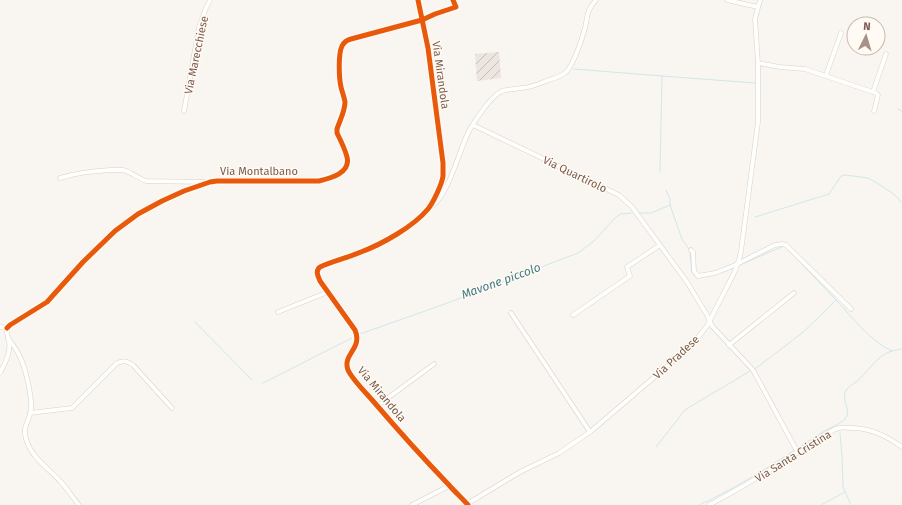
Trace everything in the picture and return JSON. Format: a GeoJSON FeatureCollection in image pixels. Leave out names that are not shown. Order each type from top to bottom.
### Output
{"type":"FeatureCollection","features":[{"type":"Feature","properties":{"kind":"street","name":"Via Marecchiese"},"geometry":{"type":"LineString","coordinates":[[184,111],[199,27],[210,0]]}},
{"type":"Feature","properties":{"kind":"street","name":"Via Mirandola"},"geometry":{"type":"LineString","coordinates":[[418,0],[428,48],[443,163],[443,176],[438,192],[429,208],[418,219],[402,231],[384,242],[325,265],[318,269],[317,272],[320,281],[356,330],[358,335],[357,341],[347,362],[348,369],[377,406],[468,504]]}},
{"type":"Feature","properties":{"kind":"street"},"geometry":{"type":"LineString","coordinates":[[422,20],[456,7],[453,0]]}},
{"type":"Feature","properties":{"kind":"street"},"geometry":{"type":"LineString","coordinates":[[429,208],[433,206],[440,198],[463,143],[473,125],[489,103],[501,92],[506,90],[528,87],[565,73],[572,62],[583,35],[588,10],[596,0]]}},
{"type":"Feature","properties":{"kind":"street"},"geometry":{"type":"LineString","coordinates":[[727,0],[758,7]]}},
{"type":"Feature","properties":{"kind":"street","name":"Via Pradese"},"geometry":{"type":"LineString","coordinates":[[468,504],[520,472],[559,453],[590,432],[692,345],[710,320],[738,264],[741,250],[758,122],[758,63],[755,19],[760,0]]}},
{"type":"Feature","properties":{"kind":"street","name":"Via Montalbano"},"geometry":{"type":"LineString","coordinates":[[60,178],[101,170],[122,170],[146,181],[196,183],[217,181],[320,181],[334,178],[342,172],[348,162],[337,133],[345,103],[339,74],[340,50],[342,45],[346,40],[351,38],[422,20]]}},
{"type":"Feature","properties":{"kind":"street"},"geometry":{"type":"LineString","coordinates":[[826,75],[841,33]]}},
{"type":"Feature","properties":{"kind":"street"},"geometry":{"type":"LineString","coordinates":[[873,92],[885,56]]}},
{"type":"Feature","properties":{"kind":"street"},"geometry":{"type":"LineString","coordinates":[[758,63],[805,69],[873,92],[878,95],[874,111]]}},
{"type":"Feature","properties":{"kind":"street","name":"Via Quartirolo"},"geometry":{"type":"LineString","coordinates":[[473,125],[619,196],[632,207],[687,282],[710,320],[712,326],[753,370],[798,453]]}},
{"type":"Feature","properties":{"kind":"street","name":"Via Montalbano"},"geometry":{"type":"LineString","coordinates":[[7,328],[47,302],[83,262],[115,231],[138,214],[184,191],[210,182]]}},
{"type":"Feature","properties":{"kind":"street"},"geometry":{"type":"LineString","coordinates":[[573,315],[630,276],[627,267],[660,245]]}},
{"type":"Feature","properties":{"kind":"street"},"geometry":{"type":"LineString","coordinates":[[691,250],[693,252],[694,271],[698,276],[715,273],[738,264],[775,245],[786,245],[851,309]]}},
{"type":"Feature","properties":{"kind":"street"},"geometry":{"type":"LineString","coordinates":[[278,312],[328,292]]}},
{"type":"Feature","properties":{"kind":"street"},"geometry":{"type":"LineString","coordinates":[[729,345],[794,293]]}},
{"type":"Feature","properties":{"kind":"street"},"geometry":{"type":"LineString","coordinates":[[511,313],[590,432]]}},
{"type":"Feature","properties":{"kind":"street"},"geometry":{"type":"LineString","coordinates":[[0,327],[7,328],[6,331],[9,343],[8,357],[0,373]]}},
{"type":"Feature","properties":{"kind":"street"},"geometry":{"type":"LineString","coordinates":[[8,338],[16,348],[21,358],[31,403],[30,413],[25,426],[26,440],[36,458],[67,488],[79,505]]}},
{"type":"Feature","properties":{"kind":"street"},"geometry":{"type":"LineString","coordinates":[[30,413],[72,408],[117,363],[123,360],[134,365],[172,408]]}},
{"type":"Feature","properties":{"kind":"street","name":"Via Mirandola"},"geometry":{"type":"LineString","coordinates":[[377,406],[434,364]]}},
{"type":"Feature","properties":{"kind":"street","name":"Via Santa Cristina"},"geometry":{"type":"LineString","coordinates":[[709,505],[838,428],[873,431],[886,436],[902,447]]}},
{"type":"Feature","properties":{"kind":"street"},"geometry":{"type":"LineString","coordinates":[[412,505],[450,486]]}},
{"type":"Feature","properties":{"kind":"shaded area"},"geometry":{"type":"Polygon","coordinates":[[[499,52],[501,78],[477,81],[475,54],[499,52]]]}},
{"type":"Feature","properties":{"kind":"waterway","name":"Mavone piccolo"},"geometry":{"type":"LineString","coordinates":[[574,69],[662,76],[660,171]]}},
{"type":"Feature","properties":{"kind":"waterway","name":"Mavone piccolo"},"geometry":{"type":"LineString","coordinates":[[662,76],[755,83]]}},
{"type":"Feature","properties":{"kind":"waterway","name":"Mavone piccolo"},"geometry":{"type":"LineString","coordinates":[[898,109],[902,111]]}},
{"type":"Feature","properties":{"kind":"waterway","name":"Mavone piccolo"},"geometry":{"type":"LineString","coordinates":[[755,217],[829,194],[841,176],[845,175],[868,178],[895,195],[902,203]]}},
{"type":"Feature","properties":{"kind":"waterway","name":"Mavone piccolo"},"geometry":{"type":"LineString","coordinates":[[666,190],[682,239],[689,249],[692,272],[695,276]]}},
{"type":"Feature","properties":{"kind":"waterway","name":"Mavone piccolo"},"geometry":{"type":"LineString","coordinates":[[639,213],[651,213],[670,205]]}},
{"type":"Feature","properties":{"kind":"waterway","name":"Mavone piccolo"},"geometry":{"type":"LineString","coordinates":[[360,334],[442,305],[578,253],[594,241],[616,217],[621,214],[632,213]]}},
{"type":"Feature","properties":{"kind":"waterway","name":"Mavone piccolo"},"geometry":{"type":"LineString","coordinates":[[742,264],[784,246]]}},
{"type":"Feature","properties":{"kind":"waterway","name":"Mavone piccolo"},"geometry":{"type":"LineString","coordinates":[[800,262],[836,300]]}},
{"type":"Feature","properties":{"kind":"waterway","name":"Mavone piccolo"},"geometry":{"type":"LineString","coordinates":[[727,270],[734,268]]}},
{"type":"Feature","properties":{"kind":"waterway","name":"Mavone piccolo"},"geometry":{"type":"LineString","coordinates":[[755,369],[802,333],[836,300],[869,335],[884,347],[892,351]]}},
{"type":"Feature","properties":{"kind":"waterway","name":"Mavone piccolo"},"geometry":{"type":"LineString","coordinates":[[195,322],[252,380]]}},
{"type":"Feature","properties":{"kind":"waterway","name":"Mavone piccolo"},"geometry":{"type":"LineString","coordinates":[[263,383],[352,338]]}},
{"type":"Feature","properties":{"kind":"waterway","name":"Mavone piccolo"},"geometry":{"type":"LineString","coordinates":[[798,448],[845,419],[848,413],[844,396],[849,387],[860,379],[873,364],[885,354],[902,349]]}},
{"type":"Feature","properties":{"kind":"waterway","name":"Mavone piccolo"},"geometry":{"type":"LineString","coordinates":[[656,447],[685,410],[750,371]]}},
{"type":"Feature","properties":{"kind":"waterway"},"geometry":{"type":"LineString","coordinates":[[840,433],[843,487],[851,505]]}},
{"type":"Feature","properties":{"kind":"waterway","name":"Mavone piccolo"},"geometry":{"type":"LineString","coordinates":[[699,505],[747,480],[793,451]]}},
{"type":"Feature","properties":{"kind":"waterway"},"geometry":{"type":"LineString","coordinates":[[821,505],[845,492]]}},
{"type":"Feature","properties":{"kind":"cycle path"},"geometry":{"type":"LineString","coordinates":[[418,0],[428,48],[443,163],[443,176],[441,184],[428,209],[422,216],[406,228],[369,249],[320,267],[317,274],[320,281],[355,330],[357,337],[355,347],[347,364],[350,374],[410,443],[468,505]]}},
{"type":"Feature","properties":{"kind":"cycle path"},"geometry":{"type":"LineString","coordinates":[[7,328],[47,302],[83,262],[115,231],[138,214],[162,201],[184,191],[210,182],[319,181],[339,174],[346,167],[347,163],[347,157],[337,133],[345,105],[339,72],[339,60],[343,45],[350,39],[422,20],[456,7],[453,0]]}}]}
